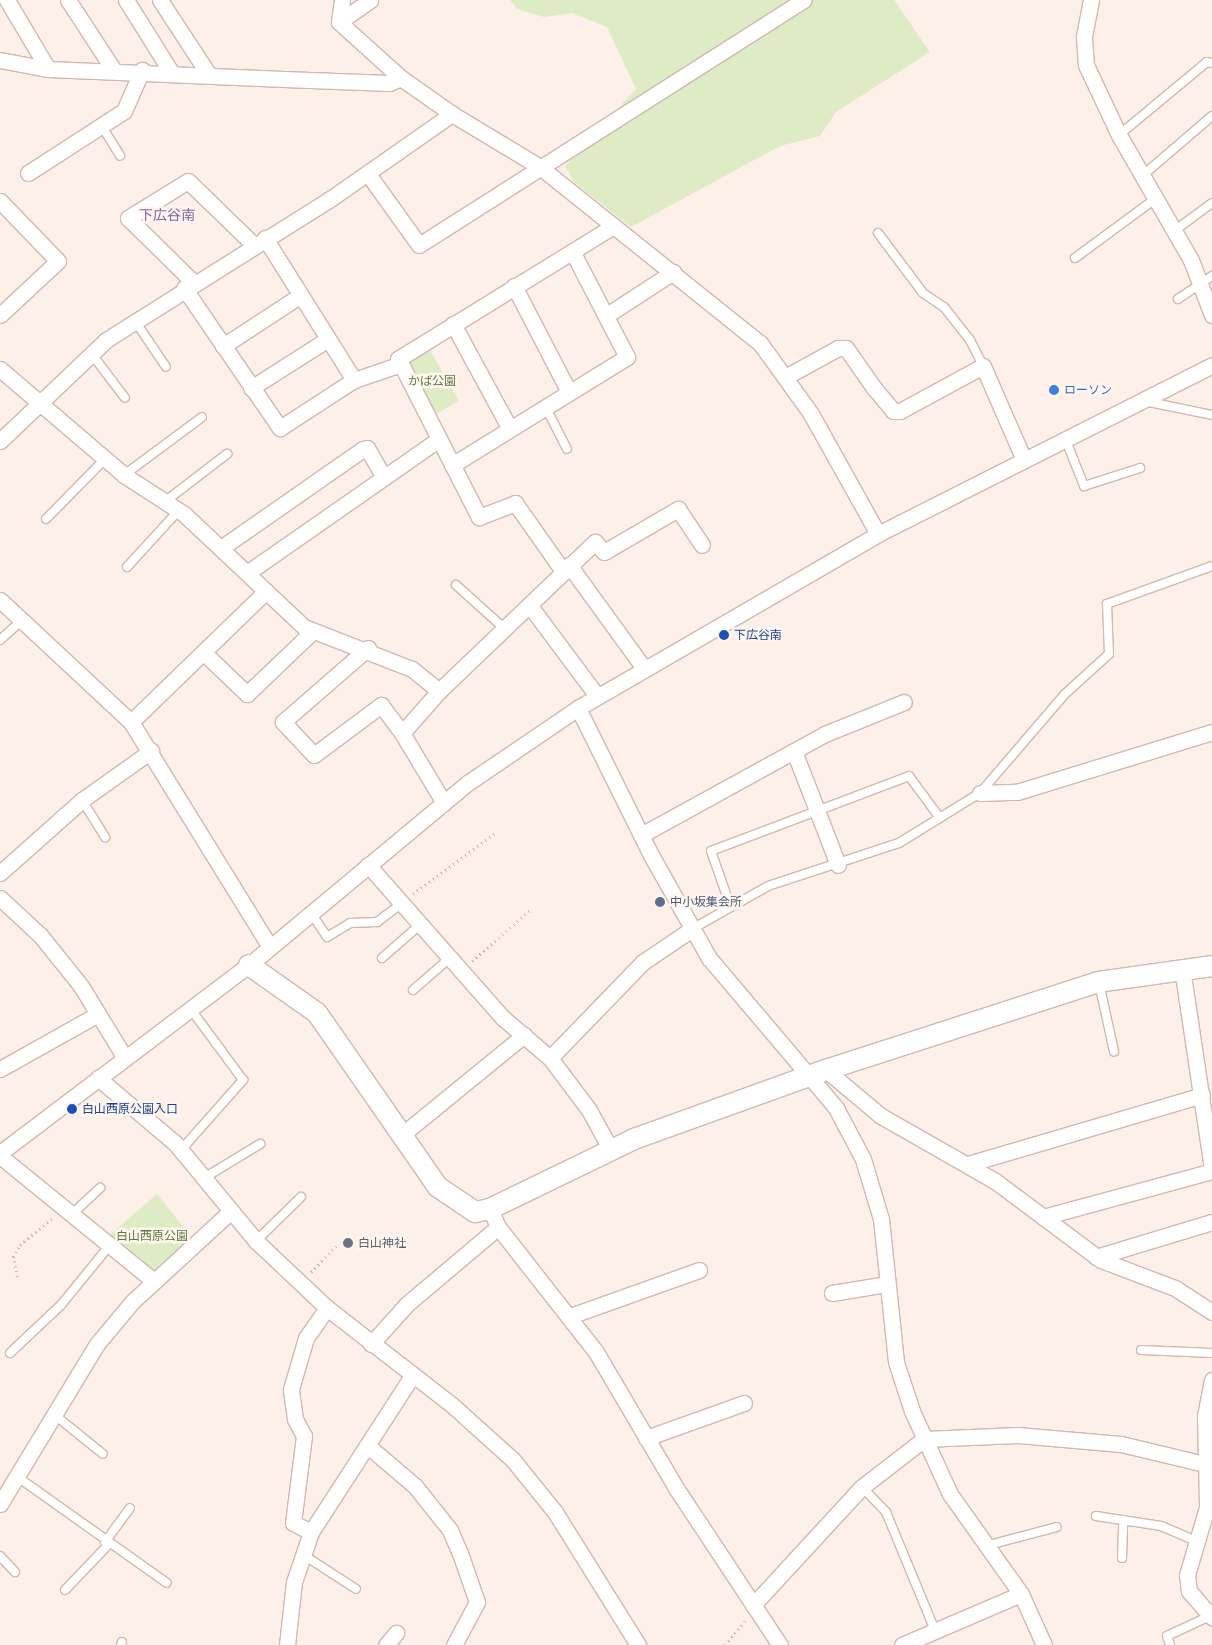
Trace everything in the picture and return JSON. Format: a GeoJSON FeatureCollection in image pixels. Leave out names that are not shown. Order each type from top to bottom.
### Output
{"type":"FeatureCollection","features":[{"type":"Feature","properties":{"kind":"street"},"geometry":{"type":"LineString","coordinates":[[7,0],[48,69]]}},
{"type":"Feature","properties":{"kind":"street"},"geometry":{"type":"LineString","coordinates":[[68,0],[112,69]]}},
{"type":"Feature","properties":{"kind":"street"},"geometry":{"type":"LineString","coordinates":[[126,0],[171,72]]}},
{"type":"Feature","properties":{"kind":"street"},"geometry":{"type":"LineString","coordinates":[[160,0],[209,75]]}},
{"type":"Feature","properties":{"kind":"street"},"geometry":{"type":"LineString","coordinates":[[339,22],[342,0]]}},
{"type":"Feature","properties":{"kind":"street"},"geometry":{"type":"LineString","coordinates":[[339,22],[370,0]]}},
{"type":"Feature","properties":{"kind":"street"},"geometry":{"type":"LineString","coordinates":[[368,174],[419,246],[804,0]]}},
{"type":"Feature","properties":{"kind":"street"},"geometry":{"type":"LineString","coordinates":[[1091,0],[1083,52],[1118,135],[1174,231],[1206,280],[1212,315]]}},
{"type":"Feature","properties":{"kind":"street"},"geometry":{"type":"LineString","coordinates":[[339,22],[401,78],[452,114],[540,167],[613,226],[734,318],[787,376],[878,534]]}},
{"type":"Feature","properties":{"kind":"street"},"geometry":{"type":"LineString","coordinates":[[0,60],[48,69],[142,70],[389,83],[401,78]]}},
{"type":"Feature","properties":{"kind":"street"},"geometry":{"type":"LineString","coordinates":[[28,173],[124,111],[142,70]]}},
{"type":"Feature","properties":{"kind":"street"},"geometry":{"type":"LineString","coordinates":[[0,441],[91,352],[188,285],[368,174],[452,114]]}},
{"type":"Feature","properties":{"kind":"street"},"geometry":{"type":"LineString","coordinates":[[354,380],[301,295],[259,242],[188,181],[128,218],[188,285],[223,346],[280,428],[354,380],[401,364]]}},
{"type":"Feature","properties":{"kind":"street"},"geometry":{"type":"LineString","coordinates":[[0,201],[58,261],[0,315]]}},
{"type":"Feature","properties":{"kind":"street"},"geometry":{"type":"LineString","coordinates":[[613,226],[398,358],[479,517],[514,503],[643,667]]}},
{"type":"Feature","properties":{"kind":"street"},"geometry":{"type":"LineString","coordinates":[[452,466],[545,406],[627,357],[607,315],[572,251]]}},
{"type":"Feature","properties":{"kind":"street"},"geometry":{"type":"LineString","coordinates":[[607,315],[673,272]]}},
{"type":"Feature","properties":{"kind":"street"},"geometry":{"type":"LineString","coordinates":[[514,286],[569,392]]}},
{"type":"Feature","properties":{"kind":"street"},"geometry":{"type":"LineString","coordinates":[[223,346],[301,295]]}},
{"type":"Feature","properties":{"kind":"street"},"geometry":{"type":"LineString","coordinates":[[454,324],[510,428]]}},
{"type":"Feature","properties":{"kind":"street"},"geometry":{"type":"LineString","coordinates":[[251,388],[328,339]]}},
{"type":"Feature","properties":{"kind":"street"},"geometry":{"type":"LineString","coordinates":[[787,376],[838,348],[846,348],[874,388],[893,410],[900,411],[983,366],[1024,460]]}},
{"type":"Feature","properties":{"kind":"street"},"geometry":{"type":"LineString","coordinates":[[154,1281],[67,1212],[1,1150],[249,965],[444,803],[578,708],[643,667],[878,534],[1139,400],[1212,365]]}},
{"type":"Feature","properties":{"kind":"street"},"geometry":{"type":"LineString","coordinates":[[0,368],[38,403],[124,475],[167,500],[179,510],[266,591],[313,631],[368,648],[412,669],[439,691]]}},
{"type":"Feature","properties":{"kind":"street"},"geometry":{"type":"LineString","coordinates":[[247,573],[439,439]]}},
{"type":"Feature","properties":{"kind":"street"},"geometry":{"type":"LineString","coordinates":[[220,548],[363,448],[368,448],[384,477]]}},
{"type":"Feature","properties":{"kind":"street"},"geometry":{"type":"LineString","coordinates":[[402,734],[439,691],[595,542],[604,552],[678,509],[702,545]]}},
{"type":"Feature","properties":{"kind":"street"},"geometry":{"type":"LineString","coordinates":[[131,722],[266,591]]}},
{"type":"Feature","properties":{"kind":"street"},"geometry":{"type":"LineString","coordinates":[[0,600],[131,722],[151,751],[270,947]]}},
{"type":"Feature","properties":{"kind":"street"},"geometry":{"type":"LineString","coordinates":[[530,606],[597,696]]}},
{"type":"Feature","properties":{"kind":"street"},"geometry":{"type":"LineString","coordinates":[[203,652],[248,694],[313,631]]}},
{"type":"Feature","properties":{"kind":"street"},"geometry":{"type":"LineString","coordinates":[[368,648],[283,722],[314,755],[381,705],[402,734],[444,803]]}},
{"type":"Feature","properties":{"kind":"street"},"geometry":{"type":"LineString","coordinates":[[641,835],[794,751],[904,702]]}},
{"type":"Feature","properties":{"kind":"street"},"geometry":{"type":"LineString","coordinates":[[578,708],[641,835],[692,929],[782,1047],[905,1132],[968,1164],[1096,1257],[1175,1288],[1212,1312]]}},
{"type":"Feature","properties":{"kind":"street"},"geometry":{"type":"LineString","coordinates":[[980,793],[1017,792],[1212,732]]}},
{"type":"Feature","properties":{"kind":"street"},"geometry":{"type":"LineString","coordinates":[[0,873],[82,800],[151,751]]}},
{"type":"Feature","properties":{"kind":"street"},"geometry":{"type":"LineString","coordinates":[[794,751],[838,865]]}},
{"type":"Feature","properties":{"kind":"street"},"geometry":{"type":"LineString","coordinates":[[368,865],[524,1036],[550,1058],[589,1110],[611,1150]]}},
{"type":"Feature","properties":{"kind":"street"},"geometry":{"type":"LineString","coordinates":[[0,898],[40,936],[98,1014],[124,1058]]}},
{"type":"Feature","properties":{"kind":"street"},"geometry":{"type":"LineString","coordinates":[[550,1058],[644,962],[692,929]]}},
{"type":"Feature","properties":{"kind":"street"},"geometry":{"type":"LineString","coordinates":[[249,965],[317,1012],[404,1133],[438,1188],[452,1200],[475,1212],[494,1218],[570,1316],[646,1438],[780,1645]]}},
{"type":"Feature","properties":{"kind":"street"},"geometry":{"type":"LineString","coordinates":[[371,1344],[407,1304],[494,1218],[611,1150],[818,1073],[1098,982],[1182,968],[1212,966]]}},
{"type":"Feature","properties":{"kind":"street"},"geometry":{"type":"LineString","coordinates":[[1043,1217],[1212,1169],[1182,968]]}},
{"type":"Feature","properties":{"kind":"street"},"geometry":{"type":"LineString","coordinates":[[0,1070],[98,1014]]}},
{"type":"Feature","properties":{"kind":"street"},"geometry":{"type":"LineString","coordinates":[[404,1133],[524,1036]]}},
{"type":"Feature","properties":{"kind":"street"},"geometry":{"type":"LineString","coordinates":[[818,1073],[863,1159],[880,1219],[896,1362],[924,1439],[950,1494],[985,1546],[1021,1594],[1044,1645]]}},
{"type":"Feature","properties":{"kind":"street"},"geometry":{"type":"LineString","coordinates":[[98,1078],[181,1150],[256,1241],[301,1283],[371,1344],[486,1434],[537,1487],[638,1645]]}},
{"type":"Feature","properties":{"kind":"street"},"geometry":{"type":"LineString","coordinates":[[968,1164],[1202,1095]]}},
{"type":"Feature","properties":{"kind":"street"},"geometry":{"type":"LineString","coordinates":[[0,1504],[19,1478],[98,1344],[154,1281],[231,1211]]}},
{"type":"Feature","properties":{"kind":"street"},"geometry":{"type":"LineString","coordinates":[[1096,1257],[1212,1222]]}},
{"type":"Feature","properties":{"kind":"street"},"geometry":{"type":"LineString","coordinates":[[570,1316],[699,1270]]}},
{"type":"Feature","properties":{"kind":"street"},"geometry":{"type":"LineString","coordinates":[[832,1293],[887,1284]]}},
{"type":"Feature","properties":{"kind":"street"},"geometry":{"type":"LineString","coordinates":[[310,1532],[293,1523],[304,1436],[295,1419],[291,1389],[306,1338],[328,1308]]}},
{"type":"Feature","properties":{"kind":"street"},"geometry":{"type":"LineString","coordinates":[[287,1645],[302,1554],[310,1532],[412,1376]]}},
{"type":"Feature","properties":{"kind":"street"},"geometry":{"type":"LineString","coordinates":[[1211,1616],[1189,1591],[1187,1575],[1207,1507],[1205,1464],[1212,1380]]}},
{"type":"Feature","properties":{"kind":"street"},"geometry":{"type":"LineString","coordinates":[[646,1438],[744,1403]]}},
{"type":"Feature","properties":{"kind":"street"},"geometry":{"type":"LineString","coordinates":[[753,1605],[862,1487],[924,1439],[981,1433],[1121,1444],[1205,1464]]}},
{"type":"Feature","properties":{"kind":"street"},"geometry":{"type":"LineString","coordinates":[[368,1446],[416,1486],[456,1545],[477,1602],[454,1645]]}},
{"type":"Feature","properties":{"kind":"street"},"geometry":{"type":"LineString","coordinates":[[902,1645],[934,1628],[1021,1594]]}},
{"type":"Feature","properties":{"kind":"street"},"geometry":{"type":"LineString","coordinates":[[386,1645],[396,1633]]}},
{"type":"Feature","properties":{"kind":"lane"},"geometry":{"type":"LineString","coordinates":[[1118,135],[1207,62],[1212,63]]}},
{"type":"Feature","properties":{"kind":"lane"},"geometry":{"type":"LineString","coordinates":[[1142,176],[1212,116]]}},
{"type":"Feature","properties":{"kind":"lane"},"geometry":{"type":"LineString","coordinates":[[101,125],[120,156]]}},
{"type":"Feature","properties":{"kind":"lane"},"geometry":{"type":"LineString","coordinates":[[1075,258],[1155,199]]}},
{"type":"Feature","properties":{"kind":"lane"},"geometry":{"type":"LineString","coordinates":[[1174,231],[1212,203]]}},
{"type":"Feature","properties":{"kind":"lane"},"geometry":{"type":"LineString","coordinates":[[878,233],[923,293],[944,307],[970,340],[983,366]]}},
{"type":"Feature","properties":{"kind":"lane"},"geometry":{"type":"LineString","coordinates":[[1178,299],[1206,280]]}},
{"type":"Feature","properties":{"kind":"lane"},"geometry":{"type":"LineString","coordinates":[[134,321],[166,367]]}},
{"type":"Feature","properties":{"kind":"lane"},"geometry":{"type":"LineString","coordinates":[[91,352],[125,398]]}},
{"type":"Feature","properties":{"kind":"lane"},"geometry":{"type":"LineString","coordinates":[[1139,400],[1212,415]]}},
{"type":"Feature","properties":{"kind":"lane"},"geometry":{"type":"LineString","coordinates":[[545,406],[567,449]]}},
{"type":"Feature","properties":{"kind":"lane"},"geometry":{"type":"LineString","coordinates":[[124,475],[202,417]]}},
{"type":"Feature","properties":{"kind":"lane"},"geometry":{"type":"LineString","coordinates":[[1065,438],[1084,486],[1140,468]]}},
{"type":"Feature","properties":{"kind":"lane"},"geometry":{"type":"LineString","coordinates":[[167,500],[228,454]]}},
{"type":"Feature","properties":{"kind":"lane"},"geometry":{"type":"LineString","coordinates":[[46,518],[105,459]]}},
{"type":"Feature","properties":{"kind":"lane"},"geometry":{"type":"LineString","coordinates":[[127,567],[179,510]]}},
{"type":"Feature","properties":{"kind":"lane"},"geometry":{"type":"LineString","coordinates":[[692,929],[730,905],[768,886],[838,865],[899,843],[980,793],[1065,694],[1109,654],[1107,604],[1212,566]]}},
{"type":"Feature","properties":{"kind":"lane"},"geometry":{"type":"LineString","coordinates":[[456,585],[504,628]]}},
{"type":"Feature","properties":{"kind":"lane"},"geometry":{"type":"LineString","coordinates":[[0,640],[21,621]]}},
{"type":"Feature","properties":{"kind":"lane"},"geometry":{"type":"LineString","coordinates":[[730,905],[711,851],[816,808],[909,776],[940,818]]}},
{"type":"Feature","properties":{"kind":"lane"},"geometry":{"type":"LineString","coordinates":[[82,800],[105,837]]}},
{"type":"Feature","properties":{"kind":"lane"},"geometry":{"type":"LineString","coordinates":[[311,913],[327,936],[350,923],[377,922],[402,902]]}},
{"type":"Feature","properties":{"kind":"lane"},"geometry":{"type":"LineString","coordinates":[[382,958],[421,924]]}},
{"type":"Feature","properties":{"kind":"lane"},"geometry":{"type":"LineString","coordinates":[[413,990],[451,957]]}},
{"type":"Feature","properties":{"kind":"lane"},"geometry":{"type":"LineString","coordinates":[[1098,982],[1114,1051]]}},
{"type":"Feature","properties":{"kind":"lane"},"geometry":{"type":"LineString","coordinates":[[181,1150],[243,1080],[190,1008]]}},
{"type":"Feature","properties":{"kind":"lane"},"geometry":{"type":"LineString","coordinates":[[204,1178],[260,1144]]}},
{"type":"Feature","properties":{"kind":"lane"},"geometry":{"type":"LineString","coordinates":[[67,1212],[100,1188]]}},
{"type":"Feature","properties":{"kind":"lane"},"geometry":{"type":"LineString","coordinates":[[256,1241],[301,1197]]}},
{"type":"Feature","properties":{"kind":"lane"},"geometry":{"type":"LineString","coordinates":[[10,1353],[61,1305],[110,1245]]}},
{"type":"Feature","properties":{"kind":"lane"},"geometry":{"type":"LineString","coordinates":[[1141,1350],[1212,1353]]}},
{"type":"Feature","properties":{"kind":"lane"},"geometry":{"type":"LineString","coordinates":[[56,1416],[103,1454]]}},
{"type":"Feature","properties":{"kind":"lane"},"geometry":{"type":"LineString","coordinates":[[19,1478],[107,1543],[167,1584]]}},
{"type":"Feature","properties":{"kind":"lane"},"geometry":{"type":"LineString","coordinates":[[862,1487],[886,1512],[934,1628]]}},
{"type":"Feature","properties":{"kind":"lane"},"geometry":{"type":"LineString","coordinates":[[65,1590],[107,1543],[130,1508]]}},
{"type":"Feature","properties":{"kind":"lane"},"geometry":{"type":"LineString","coordinates":[[1096,1516],[1161,1526],[1197,1541]]}},
{"type":"Feature","properties":{"kind":"lane"},"geometry":{"type":"LineString","coordinates":[[1122,1558],[1123,1520]]}},
{"type":"Feature","properties":{"kind":"lane"},"geometry":{"type":"LineString","coordinates":[[985,1546],[1057,1527]]}},
{"type":"Feature","properties":{"kind":"lane"},"geometry":{"type":"LineString","coordinates":[[302,1554],[356,1589]]}},
{"type":"Feature","properties":{"kind":"lane"},"geometry":{"type":"LineString","coordinates":[[0,1556],[15,1572]]}},
{"type":"Feature","properties":{"kind":"lane"},"geometry":{"type":"LineString","coordinates":[[1170,1645],[1167,1636],[1211,1616]]}},
{"type":"Feature","properties":{"kind":"path"},"geometry":{"type":"LineString","coordinates":[[402,902],[494,834]]}},
{"type":"Feature","properties":{"kind":"path"},"geometry":{"type":"LineString","coordinates":[[462,970],[529,912]]}},
{"type":"Feature","properties":{"kind":"path"},"geometry":{"type":"LineString","coordinates":[[17,1277],[13,1257],[20,1244],[67,1212]]}},
{"type":"Feature","properties":{"kind":"path"},"geometry":{"type":"LineString","coordinates":[[301,1283],[336,1246]]}},
{"type":"Feature","properties":{"kind":"path"},"geometry":{"type":"LineString","coordinates":[[725,1645],[750,1615],[753,1605]]}},
{"type":"Feature","properties":{"kind":"green space"},"geometry":{"type":"Polygon","coordinates":[[[510,0],[894,0],[930,52],[836,112],[820,136],[780,146],[631,227],[574,182],[565,166],[636,89],[607,27],[572,13],[544,17],[517,9],[510,0]]]}},
{"type":"Feature","properties":{"kind":"green space","name":"かば公園"},"geometry":{"type":"Polygon","coordinates":[[[428,347],[459,401],[436,414],[405,360],[428,347]]]}},
{"type":"Feature","properties":{"kind":"green space","name":"白山西原公園"},"geometry":{"type":"Polygon","coordinates":[[[157,1194],[192,1238],[151,1275],[107,1237],[157,1194]]]}},
{"type":"Feature","properties":{"kind":"place","name":"ローソン"},"geometry":{"type":"Point","coordinates":[1054,390]}},
{"type":"Feature","properties":{"kind":"place","name":"下広谷南"},"geometry":{"type":"Point","coordinates":[724,635]}},
{"type":"Feature","properties":{"kind":"place","name":"中小坂集会所"},"geometry":{"type":"Point","coordinates":[660,902]}},
{"type":"Feature","properties":{"kind":"place","name":"白山西原公園入口"},"geometry":{"type":"Point","coordinates":[72,1109]}},
{"type":"Feature","properties":{"kind":"place","name":"白山神社"},"geometry":{"type":"Point","coordinates":[348,1243]}},
{"type":"Feature","properties":{"kind":"district","name":"下広谷南"},"geometry":{"type":"Point","coordinates":[167,215]}}]}
